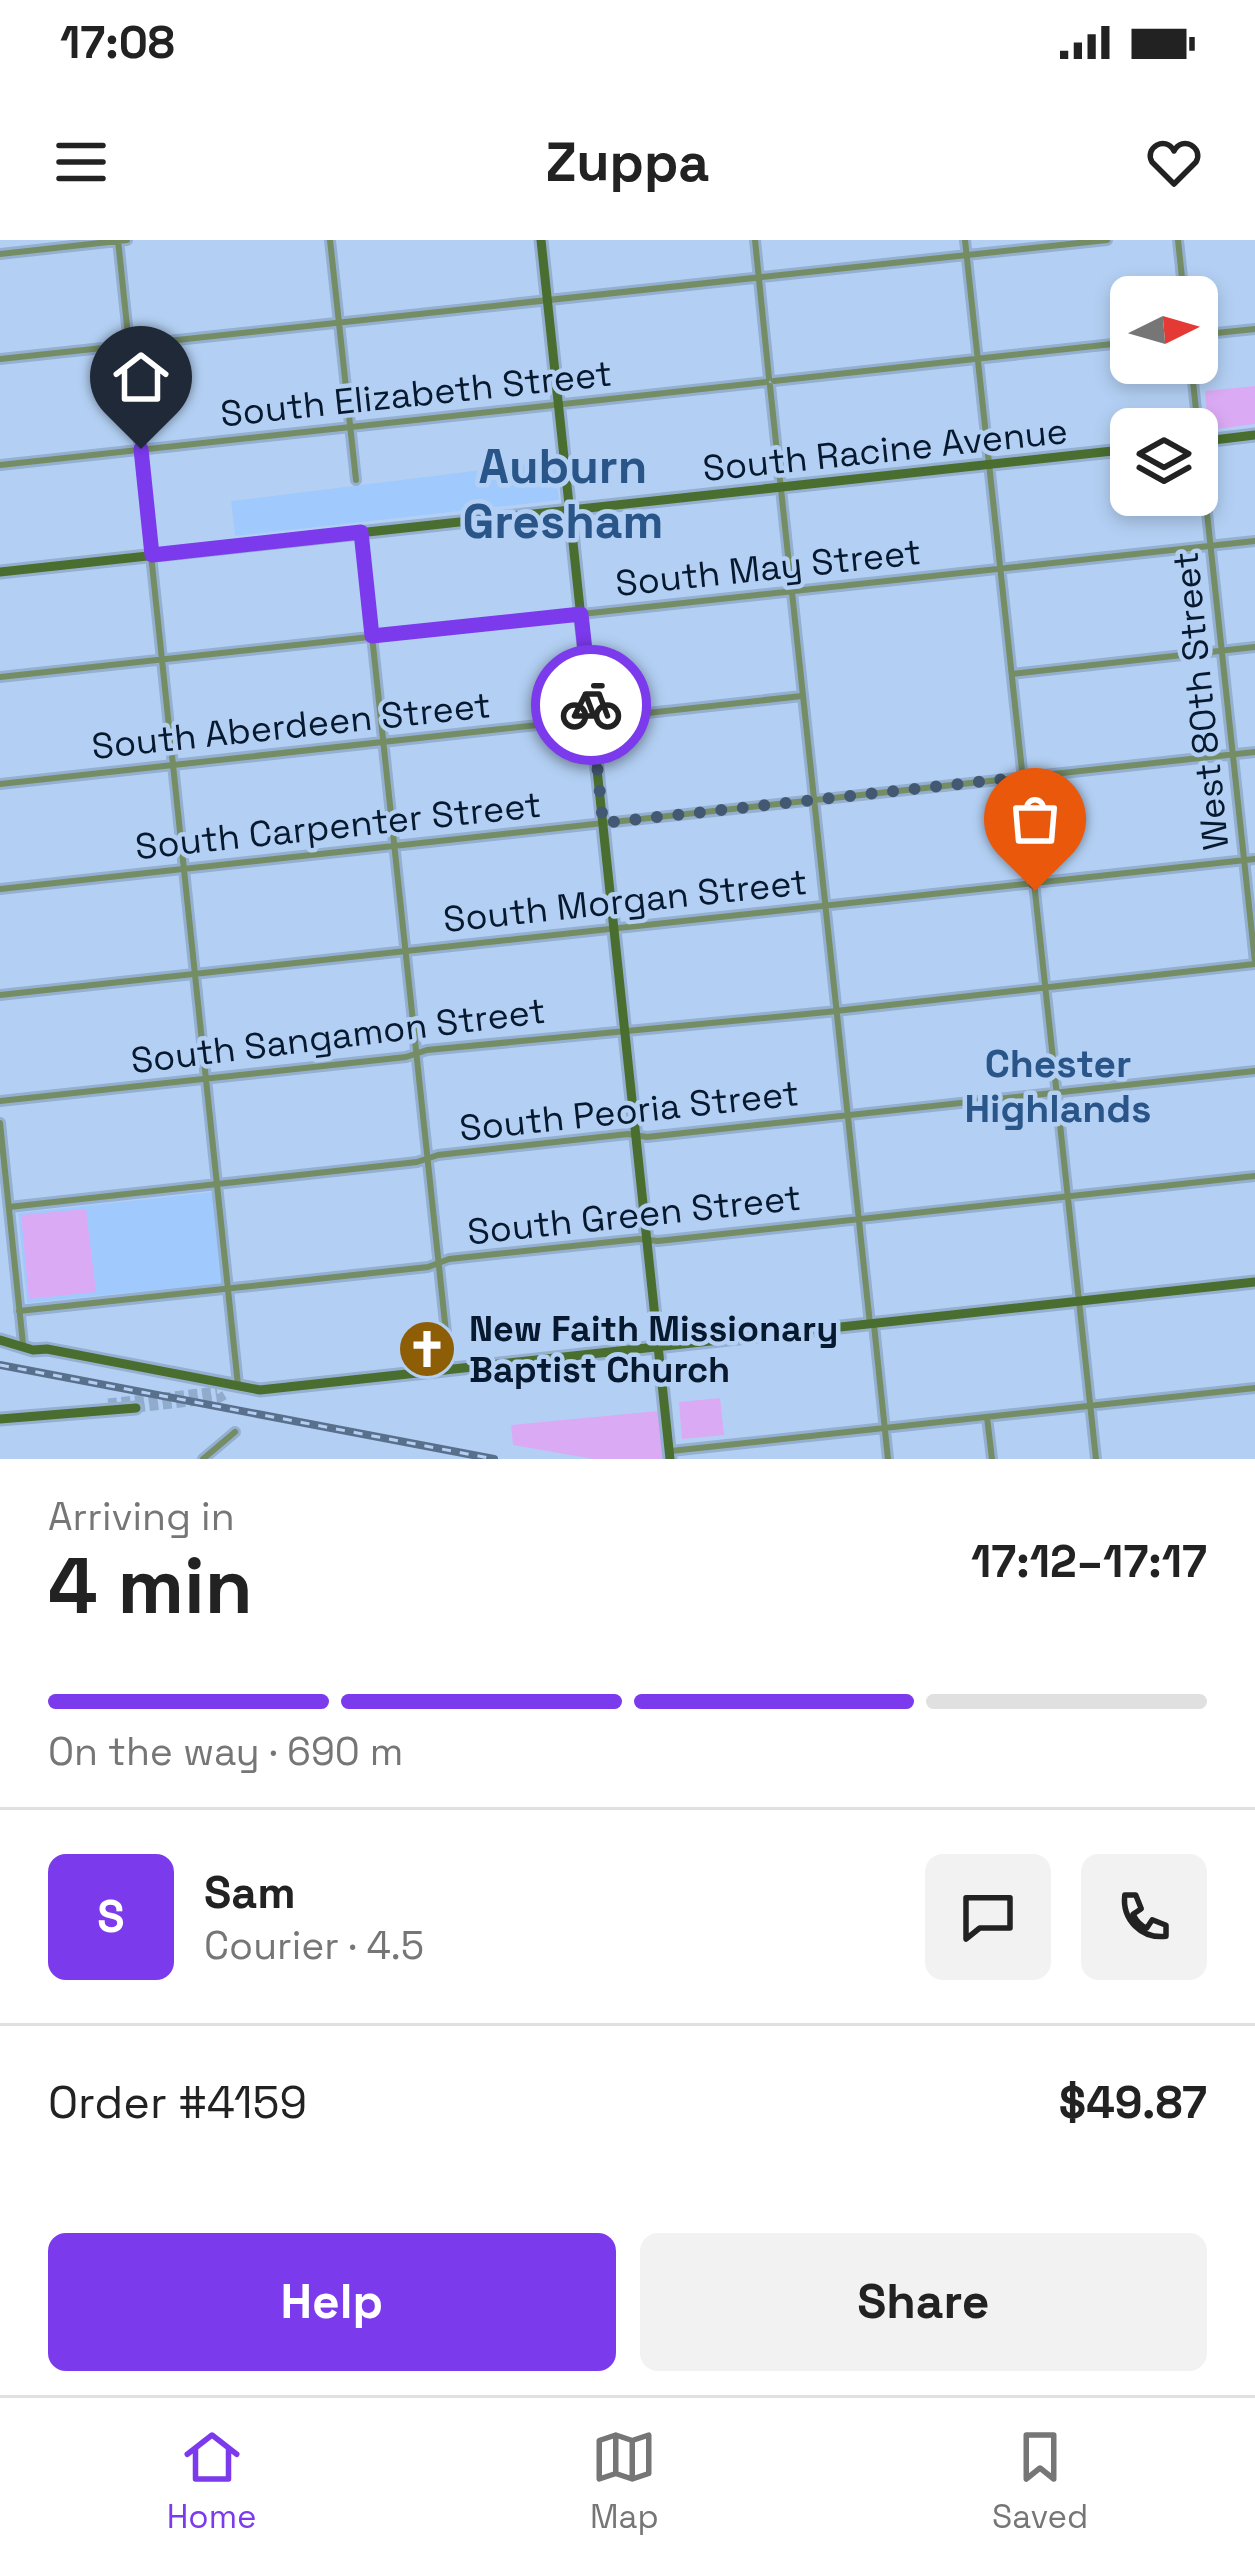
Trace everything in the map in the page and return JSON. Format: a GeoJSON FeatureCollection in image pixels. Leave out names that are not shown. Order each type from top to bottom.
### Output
{"type":"FeatureCollection","features":[{"type":"Feature","properties":{"kind":"street"},"geometry":{"type":"LineString","coordinates":[[118,240],[238,1385]]}},
{"type":"Feature","properties":{"kind":"street"},"geometry":{"type":"LineString","coordinates":[[0,254],[127,240]]}},
{"type":"Feature","properties":{"kind":"street"},"geometry":{"type":"LineString","coordinates":[[330,240],[356,480]]}},
{"type":"Feature","properties":{"kind":"street"},"geometry":{"type":"LineString","coordinates":[[541,240],[672,1456],[1255,1388]]}},
{"type":"Feature","properties":{"kind":"street"},"geometry":{"type":"LineString","coordinates":[[754,240],[888,1459]]}},
{"type":"Feature","properties":{"kind":"street"},"geometry":{"type":"LineString","coordinates":[[965,240],[1096,1459]]}},
{"type":"Feature","properties":{"kind":"street"},"geometry":{"type":"LineString","coordinates":[[0,359],[1106,240]]}},
{"type":"Feature","properties":{"kind":"street"},"geometry":{"type":"LineString","coordinates":[[1178,240],[1182,276]]}},
{"type":"Feature","properties":{"kind":"street"},"geometry":{"type":"LineString","coordinates":[[1218,333],[1255,329]]}},
{"type":"Feature","properties":{"kind":"street","name":"South Elizabeth Street"},"geometry":{"type":"LineString","coordinates":[[0,465],[1110,344]]}},
{"type":"Feature","properties":{"kind":"street"},"geometry":{"type":"LineString","coordinates":[[1218,440],[1255,435]]}},
{"type":"Feature","properties":{"kind":"street","name":"South Racine Avenue"},"geometry":{"type":"LineString","coordinates":[[0,572],[1110,451]]}},
{"type":"Feature","properties":{"kind":"street","name":"West 80th Street"},"geometry":{"type":"LineString","coordinates":[[1207,516],[1255,963]]}},
{"type":"Feature","properties":{"kind":"street"},"geometry":{"type":"LineString","coordinates":[[361,532],[450,1370]]}},
{"type":"Feature","properties":{"kind":"street","name":"South May Street"},"geometry":{"type":"LineString","coordinates":[[0,677],[1255,541]]}},
{"type":"Feature","properties":{"kind":"street"},"geometry":{"type":"LineString","coordinates":[[1012,674],[1255,647]]}},
{"type":"Feature","properties":{"kind":"street","name":"South Aberdeen Street"},"geometry":{"type":"LineString","coordinates":[[0,784],[803,696]]}},
{"type":"Feature","properties":{"kind":"street","name":"South Carpenter Street"},"geometry":{"type":"LineString","coordinates":[[0,889],[1255,752]]}},
{"type":"Feature","properties":{"kind":"street","name":"South Morgan Street"},"geometry":{"type":"LineString","coordinates":[[0,995],[1255,859]]}},
{"type":"Feature","properties":{"kind":"street","name":"South Sangamon Street"},"geometry":{"type":"LineString","coordinates":[[0,1101],[1255,963]]}},
{"type":"Feature","properties":{"kind":"street","name":"South Peoria Street"},"geometry":{"type":"LineString","coordinates":[[9,1207],[1255,1071]]}},
{"type":"Feature","properties":{"kind":"street"},"geometry":{"type":"LineString","coordinates":[[0,1123],[23,1345]]}},
{"type":"Feature","properties":{"kind":"street","name":"South Green Street"},"geometry":{"type":"LineString","coordinates":[[20,1311],[1255,1176]]}},
{"type":"Feature","properties":{"kind":"street"},"geometry":{"type":"LineString","coordinates":[[0,1340],[260,1390],[1255,1282]]}},
{"type":"Feature","properties":{"kind":"street"},"geometry":{"type":"LineString","coordinates":[[223,1392],[238,1385]]}},
{"type":"Feature","properties":{"kind":"street"},"geometry":{"type":"LineString","coordinates":[[0,1419],[103,1406],[136,1408]]}},
{"type":"Feature","properties":{"kind":"street"},"geometry":{"type":"LineString","coordinates":[[987,1417],[992,1459]]}},
{"type":"Feature","properties":{"kind":"street"},"geometry":{"type":"LineString","coordinates":[[203,1459],[235,1432]]}},
{"type":"Feature","properties":{"kind":"shaded area"},"geometry":{"type":"Polygon","coordinates":[[[1255,386],[1255,424],[1218,429],[1218,408],[1206,408],[1205,391],[1255,386]]]}},
{"type":"Feature","properties":{"kind":"shaded area"},"geometry":{"type":"Polygon","coordinates":[[[555,461],[559,500],[235,536],[231,501],[555,461]]]}},
{"type":"Feature","properties":{"kind":"shaded area"},"geometry":{"type":"Polygon","coordinates":[[[213,1192],[223,1283],[27,1303],[18,1213],[213,1192]]]}},
{"type":"Feature","properties":{"kind":"shaded area"},"geometry":{"type":"Polygon","coordinates":[[[86,1209],[96,1292],[29,1299],[21,1215],[86,1209]]]}},
{"type":"Feature","properties":{"kind":"shaded area"},"geometry":{"type":"Polygon","coordinates":[[[720,1398],[724,1435],[682,1439],[679,1402],[720,1398]]]}},
{"type":"Feature","properties":{"kind":"shaded area"},"geometry":{"type":"Polygon","coordinates":[[[658,1411],[663,1459],[593,1459],[513,1445],[511,1425],[658,1411]]]}},
{"type":"Feature","properties":{"kind":"tunnel"},"geometry":{"type":"LineString","coordinates":[[108,1403],[217,1391]]}},
{"type":"Feature","properties":{"kind":"tunnel"},"geometry":{"type":"LineString","coordinates":[[136,1408],[218,1399],[228,1393]]}},
{"type":"Feature","properties":{"kind":"railway"},"geometry":{"type":"LineString","coordinates":[[0,1365],[494,1459]]}},
{"type":"Feature","properties":{"kind":"way so far"},"geometry":{"type":"LineString","coordinates":[[591,705],[603,823],[1023,777],[1035,891]]}},
{"type":"Feature","properties":{"kind":"place","name":"New Faith Missionary Baptist Church"},"geometry":{"type":"Point","coordinates":[427,1349]}},
{"type":"Feature","properties":{"kind":"district","name":"Auburn Gresham"},"geometry":{"type":"Point","coordinates":[563,494]}},
{"type":"Feature","properties":{"kind":"district","name":"Chester Highlands"},"geometry":{"type":"Point","coordinates":[1058,1086]}},
{"type":"Feature","properties":{"kind":"route"},"geometry":{"type":"LineString","coordinates":[[141,449],[152,555],[361,532],[372,636],[581,614],[591,705]]}}]}
